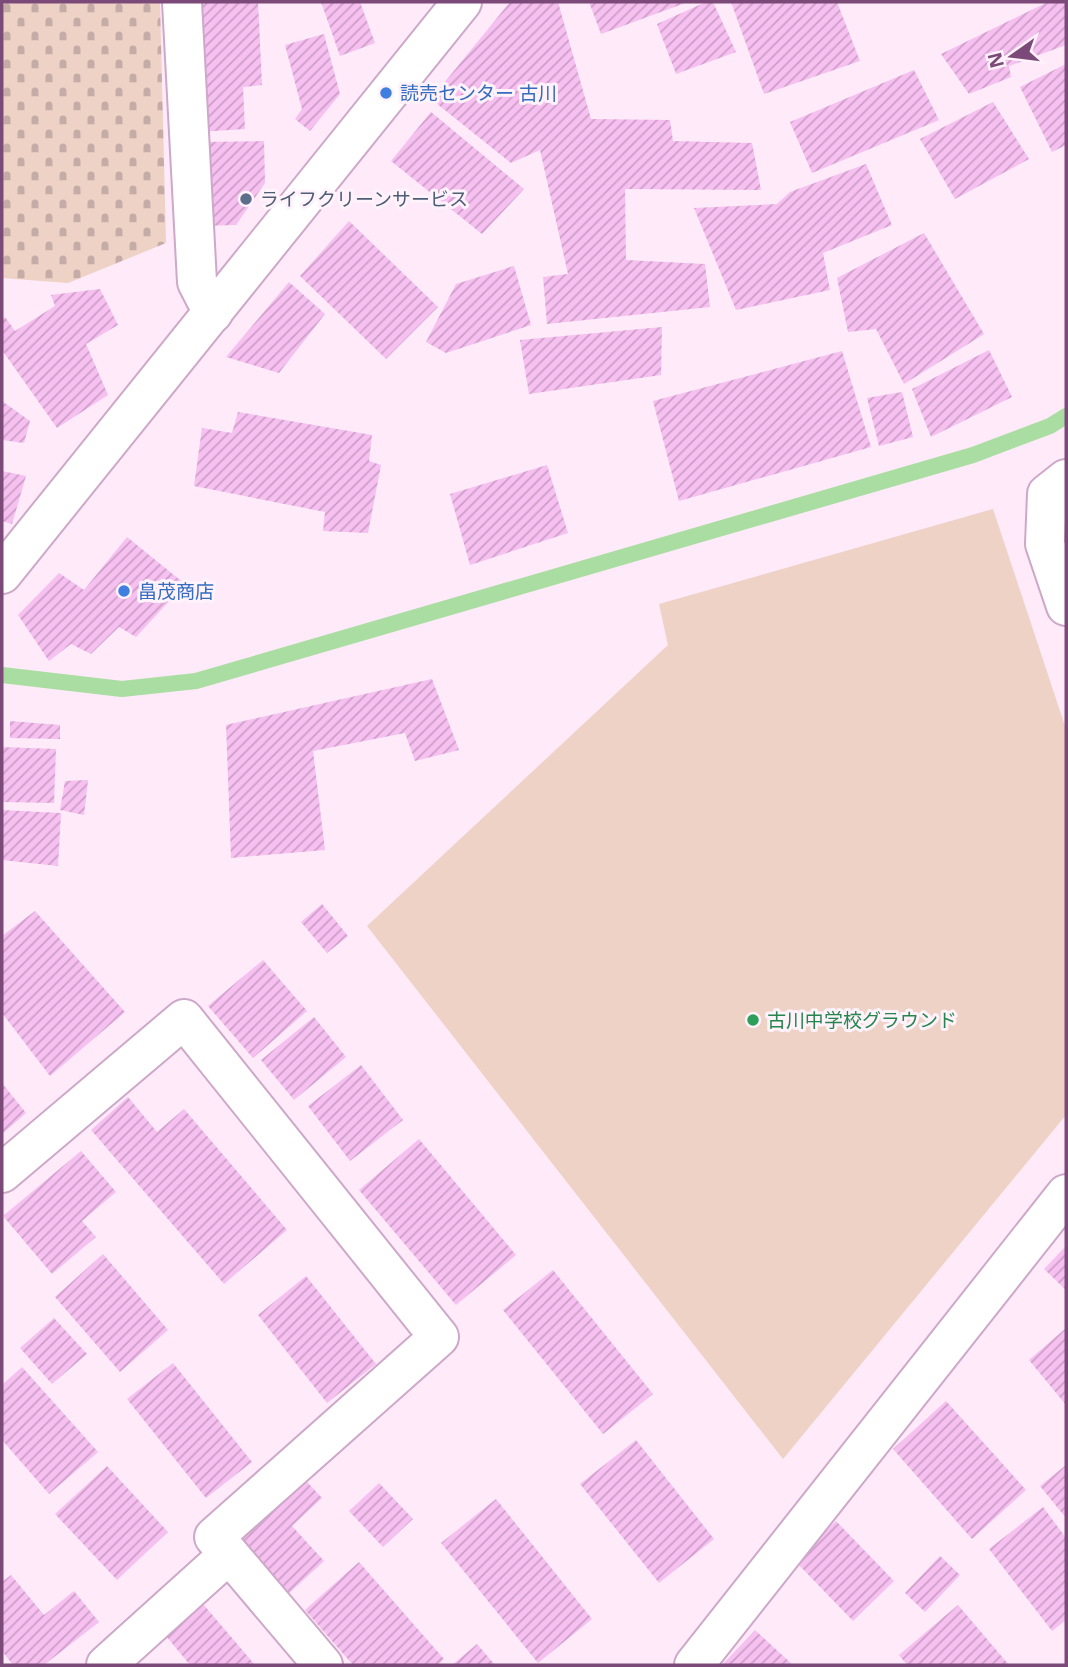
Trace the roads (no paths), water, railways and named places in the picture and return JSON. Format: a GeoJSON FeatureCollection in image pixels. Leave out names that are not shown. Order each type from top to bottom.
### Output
{"type":"FeatureCollection","features":[{"type":"Feature","properties":{"kind":"street"},"geometry":{"type":"LineString","coordinates":[[182,2],[197,282],[213,313]]}},
{"type":"Feature","properties":{"kind":"street"},"geometry":{"type":"LineString","coordinates":[[2,574],[462,2]]}},
{"type":"Feature","properties":{"kind":"street"},"geometry":{"type":"LineString","coordinates":[[1066,479],[1046,494],[1045,544],[1066,606]]}},
{"type":"Feature","properties":{"kind":"street"},"geometry":{"type":"LineString","coordinates":[[2,1172],[184,1019],[439,1336],[214,1537],[323,1665]]}},
{"type":"Feature","properties":{"kind":"street"},"geometry":{"type":"LineString","coordinates":[[694,1665],[1066,1194]]}},
{"type":"Feature","properties":{"kind":"street"},"geometry":{"type":"LineString","coordinates":[[106,1665],[229,1554]]}},
{"type":"Feature","properties":{"kind":"waterway"},"geometry":{"type":"LineString","coordinates":[[2,675],[122,689],[196,681],[973,455],[1050,426],[1066,416]]}},
{"type":"Feature","properties":{"kind":"place","name":"読売センター 古川"},"geometry":{"type":"Point","coordinates":[386,93]}},
{"type":"Feature","properties":{"kind":"place","name":"ライフクリーンサービス"},"geometry":{"type":"Point","coordinates":[246,199]}},
{"type":"Feature","properties":{"kind":"place","name":"畠茂商店"},"geometry":{"type":"Point","coordinates":[124,591]}},
{"type":"Feature","properties":{"kind":"place","name":"古川中学校グラウンド"},"geometry":{"type":"Point","coordinates":[753,1020]}}]}
